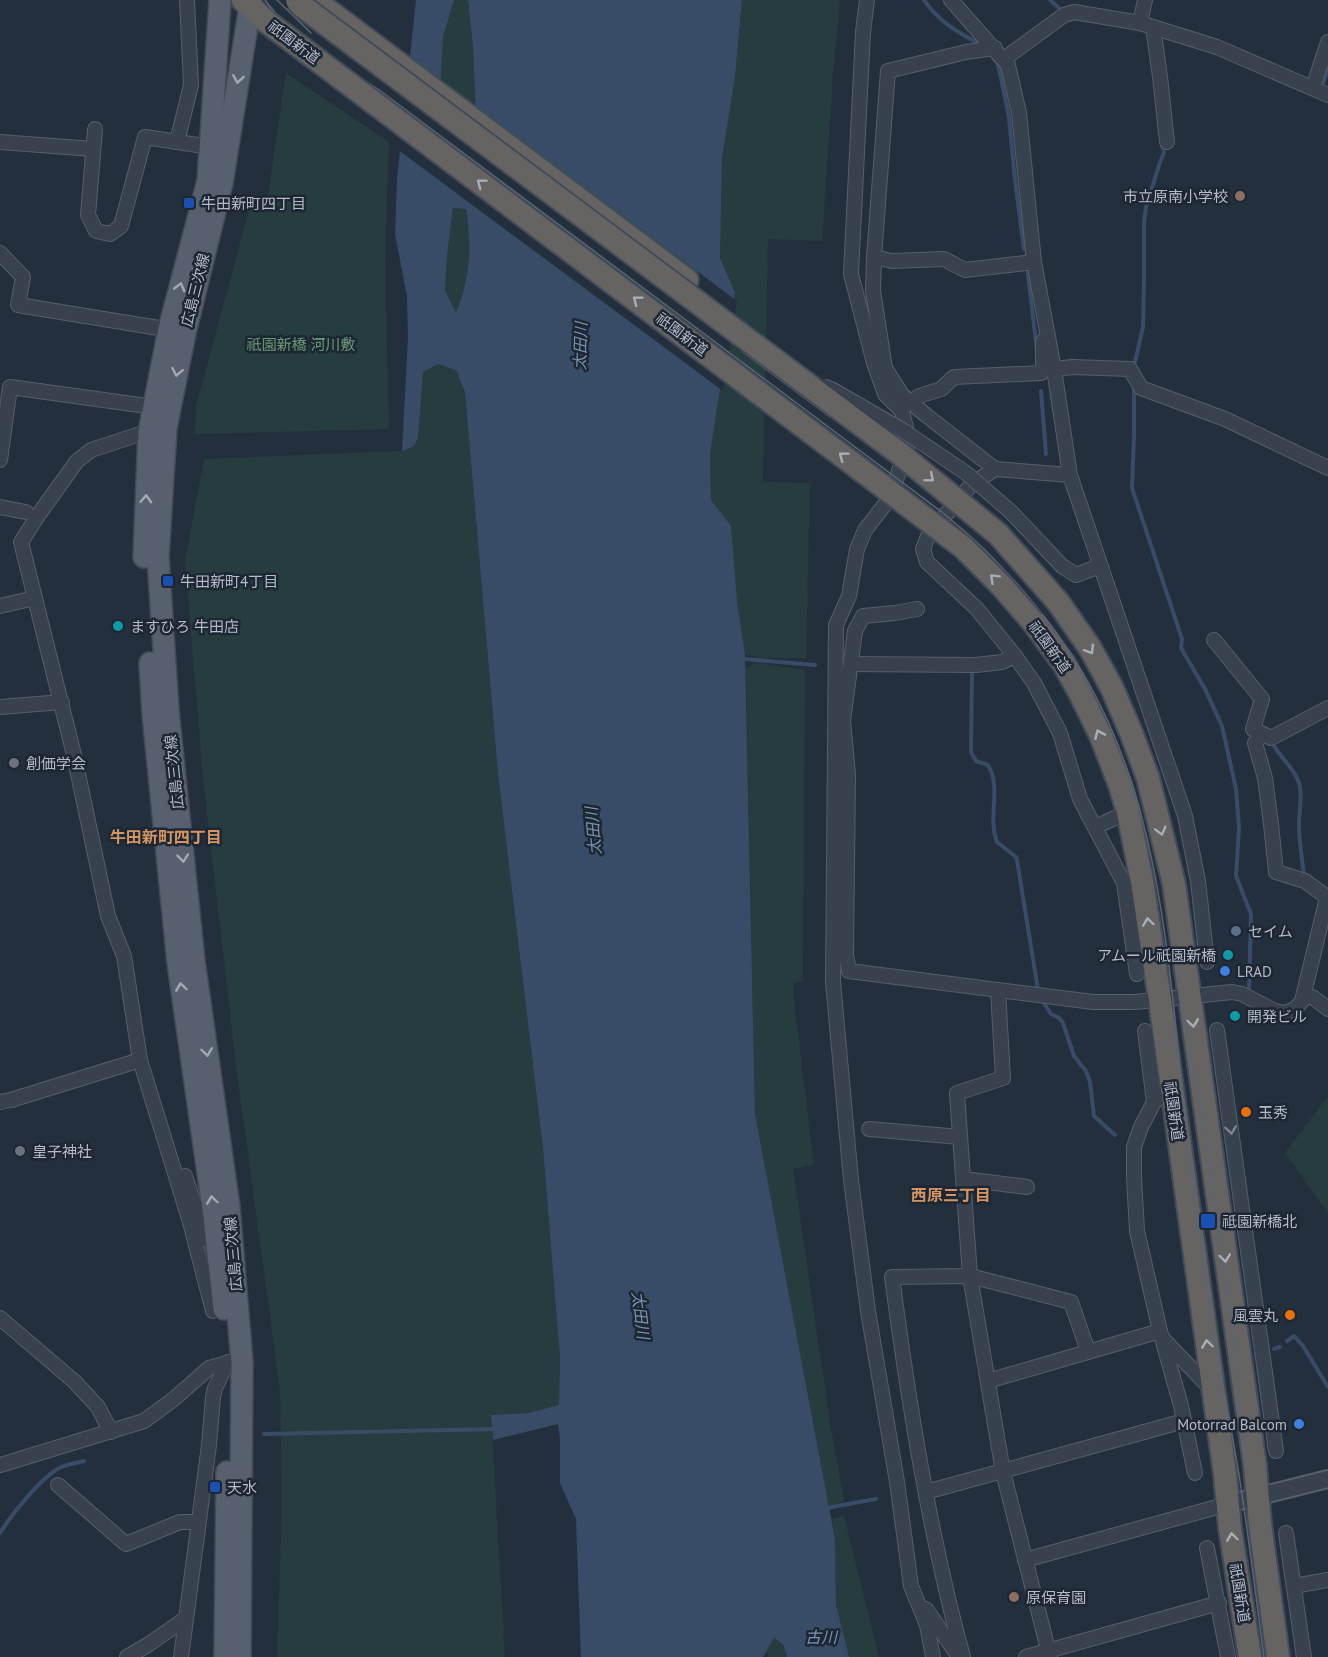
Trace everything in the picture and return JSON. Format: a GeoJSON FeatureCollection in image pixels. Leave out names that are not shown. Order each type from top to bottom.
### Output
{"type":"FeatureCollection","features":[{"type":"Feature","properties":{"kind":"highway","name":"祇園新道"},"geometry":{"type":"LineString","coordinates":[[297,0],[899,453],[998,534],[1058,602],[1090,648],[1112,688],[1148,778],[1174,884],[1255,1466],[1278,1657]]}},
{"type":"Feature","properties":{"kind":"highway","name":"祇園新道"},"geometry":{"type":"LineString","coordinates":[[314,0],[738,319],[764,351]]}},
{"type":"Feature","properties":{"kind":"highway","name":"祇園新道"},"geometry":{"type":"LineString","coordinates":[[248,2],[273,30],[964,548],[1033,622],[1064,664],[1101,736],[1120,785],[1142,880],[1242,1607],[1251,1657]]}},
{"type":"Feature","properties":{"kind":"main road","name":"広島三次線"},"geometry":{"type":"LineString","coordinates":[[220,0],[219,148],[222,183],[154,407],[158,430],[158,557],[168,711],[194,961],[229,1208],[235,1362],[240,1657]]}},
{"type":"Feature","properties":{"kind":"main road","name":"広島三次線"},"geometry":{"type":"LineString","coordinates":[[219,148],[243,47],[248,2]]}},
{"type":"Feature","properties":{"kind":"main road"},"geometry":{"type":"LineString","coordinates":[[243,47],[256,34],[273,30]]}},
{"type":"Feature","properties":{"kind":"main road","name":"広島三次線"},"geometry":{"type":"LineString","coordinates":[[177,331],[158,430],[144,555],[153,714],[178,963],[235,1362],[225,1657]]}},
{"type":"Feature","properties":{"kind":"street"},"geometry":{"type":"LineString","coordinates":[[177,142],[191,86],[187,0]]}},
{"type":"Feature","properties":{"kind":"street"},"geometry":{"type":"LineString","coordinates":[[867,0],[851,274],[881,384],[885,394],[902,411],[909,441],[890,498],[865,530],[857,549],[849,596],[836,625],[833,982],[851,1180],[867,1299],[897,1482],[911,1586],[927,1625],[933,1657]]}},
{"type":"Feature","properties":{"kind":"street"},"geometry":{"type":"LineString","coordinates":[[951,0],[1008,65],[1019,113],[1034,262],[1054,369],[1070,475],[1185,816],[1198,881],[1207,962]]}},
{"type":"Feature","properties":{"kind":"street"},"geometry":{"type":"LineString","coordinates":[[1145,0],[1146,25],[1160,77],[1167,142]]}},
{"type":"Feature","properties":{"kind":"street"},"geometry":{"type":"LineString","coordinates":[[1070,475],[995,469],[902,395],[885,368],[873,291],[888,71],[966,52],[999,54],[1064,15],[1074,12],[1146,25],[1217,47],[1328,95]]}},
{"type":"Feature","properties":{"kind":"street"},"geometry":{"type":"LineString","coordinates":[[1313,88],[1328,42]]}},
{"type":"Feature","properties":{"kind":"street"},"geometry":{"type":"LineString","coordinates":[[94,129],[88,215],[96,231],[110,234],[121,226],[145,137],[219,148]]}},
{"type":"Feature","properties":{"kind":"street"},"geometry":{"type":"LineString","coordinates":[[0,142],[93,150]]}},
{"type":"Feature","properties":{"kind":"street"},"geometry":{"type":"LineString","coordinates":[[0,253],[23,277],[18,305],[177,331]]}},
{"type":"Feature","properties":{"kind":"street"},"geometry":{"type":"LineString","coordinates":[[874,257],[892,261],[944,259],[964,270],[1034,262]]}},
{"type":"Feature","properties":{"kind":"street"},"geometry":{"type":"LineString","coordinates":[[912,403],[919,396],[941,389],[954,376],[1041,373],[1043,370],[1042,338],[1048,337]]}},
{"type":"Feature","properties":{"kind":"street"},"geometry":{"type":"LineString","coordinates":[[1054,369],[1073,367],[1130,369],[1141,388],[1225,419],[1328,468]]}},
{"type":"Feature","properties":{"kind":"street"},"geometry":{"type":"LineString","coordinates":[[798,377],[832,390],[904,430],[966,473],[1011,512],[1062,566],[1076,574],[1100,566]]}},
{"type":"Feature","properties":{"kind":"street"},"geometry":{"type":"LineString","coordinates":[[0,460],[10,387],[154,407]]}},
{"type":"Feature","properties":{"kind":"street"},"geometry":{"type":"LineString","coordinates":[[158,430],[91,450],[77,461],[21,542],[62,702],[108,916],[124,956],[140,1060],[170,1156],[213,1311]]}},
{"type":"Feature","properties":{"kind":"street"},"geometry":{"type":"LineString","coordinates":[[995,469],[972,484],[929,534],[924,549],[927,562],[977,609],[1015,656],[1034,683],[1060,733],[1080,799],[1124,883],[1137,974]]}},
{"type":"Feature","properties":{"kind":"street"},"geometry":{"type":"LineString","coordinates":[[0,507],[26,512]]}},
{"type":"Feature","properties":{"kind":"street"},"geometry":{"type":"LineString","coordinates":[[0,606],[35,598]]}},
{"type":"Feature","properties":{"kind":"street"},"geometry":{"type":"LineString","coordinates":[[917,609],[863,616],[855,631],[843,721],[848,774],[846,955],[849,971],[1093,1002],[1160,1000],[1237,993],[1275,1011],[1285,1013],[1299,1006],[1304,995],[1328,898],[1305,881],[1276,872],[1265,778],[1255,743],[1262,735]]}},
{"type":"Feature","properties":{"kind":"street"},"geometry":{"type":"LineString","coordinates":[[1214,640],[1262,699],[1253,729],[1262,735],[1271,738],[1328,708]]}},
{"type":"Feature","properties":{"kind":"street"},"geometry":{"type":"LineString","coordinates":[[851,664],[976,665],[1002,662],[1015,656]]}},
{"type":"Feature","properties":{"kind":"street"},"geometry":{"type":"LineString","coordinates":[[0,707],[62,702]]}},
{"type":"Feature","properties":{"kind":"street"},"geometry":{"type":"LineString","coordinates":[[1095,827],[1128,812]]}},
{"type":"Feature","properties":{"kind":"street"},"geometry":{"type":"LineString","coordinates":[[1174,884],[1188,870],[1192,850]]}},
{"type":"Feature","properties":{"kind":"street"},"geometry":{"type":"LineString","coordinates":[[998,990],[1003,1078],[957,1093],[970,1276],[1003,1472],[1049,1654]]}},
{"type":"Feature","properties":{"kind":"street"},"geometry":{"type":"LineString","coordinates":[[1304,995],[1314,998],[1328,1008]]}},
{"type":"Feature","properties":{"kind":"street"},"geometry":{"type":"LineString","coordinates":[[1217,1030],[1276,1451]]}},
{"type":"Feature","properties":{"kind":"street"},"geometry":{"type":"LineString","coordinates":[[1145,1031],[1154,1102]]}},
{"type":"Feature","properties":{"kind":"street"},"geometry":{"type":"LineString","coordinates":[[0,1102],[140,1060]]}},
{"type":"Feature","properties":{"kind":"street"},"geometry":{"type":"LineString","coordinates":[[1201,1082],[1227,1103]]}},
{"type":"Feature","properties":{"kind":"street"},"geometry":{"type":"LineString","coordinates":[[1171,1086],[1154,1102],[1134,1147],[1137,1232],[1195,1473]]}},
{"type":"Feature","properties":{"kind":"street"},"geometry":{"type":"LineString","coordinates":[[869,1129],[960,1137]]}},
{"type":"Feature","properties":{"kind":"street"},"geometry":{"type":"LineString","coordinates":[[170,1156],[180,1161],[203,1237],[217,1244]]}},
{"type":"Feature","properties":{"kind":"street"},"geometry":{"type":"LineString","coordinates":[[964,1179],[1027,1187]]}},
{"type":"Feature","properties":{"kind":"street"},"geometry":{"type":"LineString","coordinates":[[961,1657],[926,1492],[907,1386],[892,1277],[970,1276],[1071,1302],[1088,1351]]}},
{"type":"Feature","properties":{"kind":"street"},"geometry":{"type":"LineString","coordinates":[[0,1318],[75,1382],[98,1407],[111,1432]]}},
{"type":"Feature","properties":{"kind":"street"},"geometry":{"type":"LineString","coordinates":[[1160,1334],[1214,1393]]}},
{"type":"Feature","properties":{"kind":"street"},"geometry":{"type":"LineString","coordinates":[[988,1381],[1088,1351],[1160,1334]]}},
{"type":"Feature","properties":{"kind":"street"},"geometry":{"type":"LineString","coordinates":[[1241,1371],[1261,1348]]}},
{"type":"Feature","properties":{"kind":"street"},"geometry":{"type":"LineString","coordinates":[[0,1465],[144,1421],[174,1399],[209,1368],[235,1362]]}},
{"type":"Feature","properties":{"kind":"street"},"geometry":{"type":"LineString","coordinates":[[181,1657],[209,1445],[213,1397],[215,1388],[235,1362]]}},
{"type":"Feature","properties":{"kind":"street"},"geometry":{"type":"LineString","coordinates":[[926,1492],[1184,1420]]}},
{"type":"Feature","properties":{"kind":"street"},"geometry":{"type":"LineString","coordinates":[[1025,1560],[1328,1479]]}},
{"type":"Feature","properties":{"kind":"street"},"geometry":{"type":"LineString","coordinates":[[58,1485],[126,1544],[180,1522],[198,1522]]}},
{"type":"Feature","properties":{"kind":"street"},"geometry":{"type":"LineString","coordinates":[[1286,1533],[1304,1657]]}},
{"type":"Feature","properties":{"kind":"street"},"geometry":{"type":"LineString","coordinates":[[1207,1548],[1228,1657]]}},
{"type":"Feature","properties":{"kind":"street"},"geometry":{"type":"LineString","coordinates":[[1294,1586],[1328,1580]]}},
{"type":"Feature","properties":{"kind":"street"},"geometry":{"type":"LineString","coordinates":[[911,1586],[961,1657]]}},
{"type":"Feature","properties":{"kind":"street"},"geometry":{"type":"LineString","coordinates":[[1269,1597],[1297,1614]]}},
{"type":"Feature","properties":{"kind":"street"},"geometry":{"type":"LineString","coordinates":[[1026,1657],[1049,1654],[1218,1603]]}},
{"type":"Feature","properties":{"kind":"street"},"geometry":{"type":"LineString","coordinates":[[1223,1629],[1242,1607]]}},
{"type":"Feature","properties":{"kind":"street"},"geometry":{"type":"LineString","coordinates":[[127,1657],[185,1619]]}},
{"type":"Feature","properties":{"kind":"green space"},"geometry":{"type":"Polygon","coordinates":[[[454,0],[468,0],[476,117],[440,90],[443,37],[454,0]]]}},
{"type":"Feature","properties":{"kind":"green space"},"geometry":{"type":"Polygon","coordinates":[[[742,0],[840,0],[822,241],[768,239],[763,482],[810,483],[806,658],[763,658],[745,654],[737,602],[711,500],[710,454],[735,292],[720,258],[722,158],[735,77],[742,0]]]}},
{"type":"Feature","properties":{"kind":"green space","name":"祇園新橋 河川敷"},"geometry":{"type":"Polygon","coordinates":[[[286,73],[389,142],[385,259],[389,429],[195,434],[196,406],[249,210],[268,194],[286,73]]]}},
{"type":"Feature","properties":{"kind":"green space"},"geometry":{"type":"Polygon","coordinates":[[[453,208],[465,209],[470,235],[467,277],[456,314],[445,290],[453,208]]]}},
{"type":"Feature","properties":{"kind":"green space"},"geometry":{"type":"Polygon","coordinates":[[[438,363],[456,370],[465,392],[498,774],[543,1148],[560,1358],[559,1405],[529,1413],[491,1415],[505,1657],[277,1657],[282,1505],[280,1391],[236,1066],[204,788],[185,561],[204,459],[402,451],[414,446],[418,438],[423,372],[438,363]]]}},
{"type":"Feature","properties":{"kind":"green space"},"geometry":{"type":"Polygon","coordinates":[[[756,663],[805,670],[803,981],[794,983],[794,1001],[814,1165],[793,1169],[844,1501],[829,1506],[755,1114],[746,668],[756,663]]]}},
{"type":"Feature","properties":{"kind":"green space"},"geometry":{"type":"Polygon","coordinates":[[[1328,1096],[1328,1213],[1285,1153],[1328,1096]]]}},
{"type":"Feature","properties":{"kind":"green space"},"geometry":{"type":"Polygon","coordinates":[[[844,1516],[879,1657],[849,1657],[839,1624],[832,1519],[844,1516]]]}},
{"type":"Feature","properties":{"kind":"green space"},"geometry":{"type":"Polygon","coordinates":[[[774,1638],[783,1644],[787,1657],[769,1657],[766,1651],[774,1638]]]}},
{"type":"Feature","properties":{"kind":"water"},"geometry":{"type":"Polygon","coordinates":[[[416,0],[454,0],[443,37],[440,90],[476,117],[468,0],[742,0],[735,77],[722,158],[720,258],[735,292],[710,454],[711,500],[731,526],[737,602],[745,654],[755,1114],[835,1539],[836,1605],[849,1657],[787,1657],[783,1644],[774,1638],[763,1657],[581,1657],[576,1519],[560,1483],[558,1424],[493,1440],[491,1415],[529,1413],[559,1405],[560,1358],[543,1148],[498,774],[465,392],[456,370],[438,364],[423,372],[418,438],[414,446],[402,451],[408,337],[407,296],[395,234],[397,179],[416,0]],[[453,208],[447,256],[445,290],[456,313],[469,262],[466,209],[453,208]]]}},
{"type":"Feature","properties":{"kind":"pier"},"geometry":{"type":"Polygon","coordinates":[[[407,54],[444,82],[443,90],[473,116],[472,103],[737,301],[723,391],[397,149],[407,54]]]}},
{"type":"Feature","properties":{"kind":"waterway"},"geometry":{"type":"LineString","coordinates":[[924,0],[948,25],[978,43]]}},
{"type":"Feature","properties":{"kind":"waterway"},"geometry":{"type":"LineString","coordinates":[[1050,0],[1059,8]]}},
{"type":"Feature","properties":{"kind":"waterway"},"geometry":{"type":"LineString","coordinates":[[993,58],[998,64],[1009,117],[1024,249]]}},
{"type":"Feature","properties":{"kind":"waterway"},"geometry":{"type":"LineString","coordinates":[[1322,86],[1328,69]]}},
{"type":"Feature","properties":{"kind":"waterway"},"geometry":{"type":"LineString","coordinates":[[1135,362],[1143,327],[1144,222],[1146,207],[1164,153],[1162,143]]}},
{"type":"Feature","properties":{"kind":"waterway"},"geometry":{"type":"LineString","coordinates":[[1027,266],[1037,351]]}},
{"type":"Feature","properties":{"kind":"waterway"},"geometry":{"type":"LineString","coordinates":[[1134,390],[1132,488],[1182,639],[1181,648],[1205,689],[1222,726],[1236,789],[1239,828],[1236,876],[1251,914],[1249,992]]}},
{"type":"Feature","properties":{"kind":"waterway"},"geometry":{"type":"LineString","coordinates":[[1041,391],[1046,454]]}},
{"type":"Feature","properties":{"kind":"waterway"},"geometry":{"type":"LineString","coordinates":[[745,659],[815,665]]}},
{"type":"Feature","properties":{"kind":"waterway"},"geometry":{"type":"LineString","coordinates":[[969,670],[972,670],[971,752],[976,761],[988,765],[992,774],[994,783],[993,823],[997,842],[1017,860],[1038,990]]}},
{"type":"Feature","properties":{"kind":"waterway"},"geometry":{"type":"LineString","coordinates":[[1273,744],[1294,772],[1299,783],[1301,798],[1299,830],[1304,875]]}},
{"type":"Feature","properties":{"kind":"waterway"},"geometry":{"type":"LineString","coordinates":[[1042,1000],[1051,1014],[1063,1023],[1074,1056],[1086,1071],[1090,1082],[1094,1116],[1115,1135]]}},
{"type":"Feature","properties":{"kind":"waterway"},"geometry":{"type":"LineString","coordinates":[[1287,1341],[1294,1336],[1303,1346],[1328,1387]]}},
{"type":"Feature","properties":{"kind":"waterway"},"geometry":{"type":"LineString","coordinates":[[1274,1349],[1280,1347]]}},
{"type":"Feature","properties":{"kind":"waterway"},"geometry":{"type":"LineString","coordinates":[[264,1434],[495,1429]]}},
{"type":"Feature","properties":{"kind":"waterway"},"geometry":{"type":"LineString","coordinates":[[0,1533],[19,1506],[53,1472],[61,1467],[84,1461]]}},
{"type":"Feature","properties":{"kind":"waterway"},"geometry":{"type":"LineString","coordinates":[[826,1508],[876,1499]]}},
{"type":"Feature","properties":{"kind":"tram line"},"geometry":{"type":"LineString","coordinates":[[265,0],[276,14],[304,39],[382,92],[943,513],[1007,572],[1045,618],[1079,667],[1117,741],[1137,802],[1153,864],[1164,928],[1185,1122],[1210,1307],[1240,1481],[1264,1657]]}},
{"type":"Feature","properties":{"kind":"tram line"},"geometry":{"type":"LineString","coordinates":[[277,0],[311,33]]}},
{"type":"Feature","properties":{"kind":"tram line"},"geometry":{"type":"LineString","coordinates":[[743,352],[830,417]]}},
{"type":"Feature","properties":{"kind":"tram line"},"geometry":{"type":"LineString","coordinates":[[1179,989],[1203,1119],[1234,1341],[1246,1470]]}},
{"type":"Feature","properties":{"kind":"place","name":"市立原南小学校"},"geometry":{"type":"Point","coordinates":[1240,196]}},
{"type":"Feature","properties":{"kind":"place","name":"牛田新町四丁目"},"geometry":{"type":"Point","coordinates":[189,203]}},
{"type":"Feature","properties":{"kind":"place","name":"牛田新町4丁目"},"geometry":{"type":"Point","coordinates":[168,581]}},
{"type":"Feature","properties":{"kind":"place","name":"ますひろ 牛田店"},"geometry":{"type":"Point","coordinates":[118,626]}},
{"type":"Feature","properties":{"kind":"place","name":"創価学会"},"geometry":{"type":"Point","coordinates":[14,763]}},
{"type":"Feature","properties":{"kind":"place","name":"セイム"},"geometry":{"type":"Point","coordinates":[1236,931]}},
{"type":"Feature","properties":{"kind":"place","name":"アムール祇園新橋"},"geometry":{"type":"Point","coordinates":[1228,955]}},
{"type":"Feature","properties":{"kind":"place","name":"LRAD"},"geometry":{"type":"Point","coordinates":[1225,971]}},
{"type":"Feature","properties":{"kind":"place","name":"開発ビル"},"geometry":{"type":"Point","coordinates":[1235,1016]}},
{"type":"Feature","properties":{"kind":"place","name":"玉秀"},"geometry":{"type":"Point","coordinates":[1246,1112]}},
{"type":"Feature","properties":{"kind":"place","name":"皇子神社"},"geometry":{"type":"Point","coordinates":[20,1151]}},
{"type":"Feature","properties":{"kind":"place","name":"祗園新橋北"},"geometry":{"type":"Point","coordinates":[1208,1221]}},
{"type":"Feature","properties":{"kind":"place","name":"風雲丸"},"geometry":{"type":"Point","coordinates":[1290,1315]}},
{"type":"Feature","properties":{"kind":"place","name":"Motorrad Balcom"},"geometry":{"type":"Point","coordinates":[1299,1424]}},
{"type":"Feature","properties":{"kind":"place","name":"天水"},"geometry":{"type":"Point","coordinates":[215,1487]}},
{"type":"Feature","properties":{"kind":"place","name":"原保育園"},"geometry":{"type":"Point","coordinates":[1014,1597]}},
{"type":"Feature","properties":{"kind":"district","name":"牛田新町四丁目"},"geometry":{"type":"Point","coordinates":[166,837]}},
{"type":"Feature","properties":{"kind":"district","name":"西原三丁目"},"geometry":{"type":"Point","coordinates":[951,1195]}},
{"type":"Feature","properties":{"kind":"water label","name":"太田川"},"geometry":{"type":"Point","coordinates":[580,346]}},
{"type":"Feature","properties":{"kind":"water label","name":"太田川"},"geometry":{"type":"Point","coordinates":[593,831]}},
{"type":"Feature","properties":{"kind":"water label","name":"太田川"},"geometry":{"type":"Point","coordinates":[641,1315]}},
{"type":"Feature","properties":{"kind":"water label","name":"古川"},"geometry":{"type":"Point","coordinates":[821,1637]}}]}
